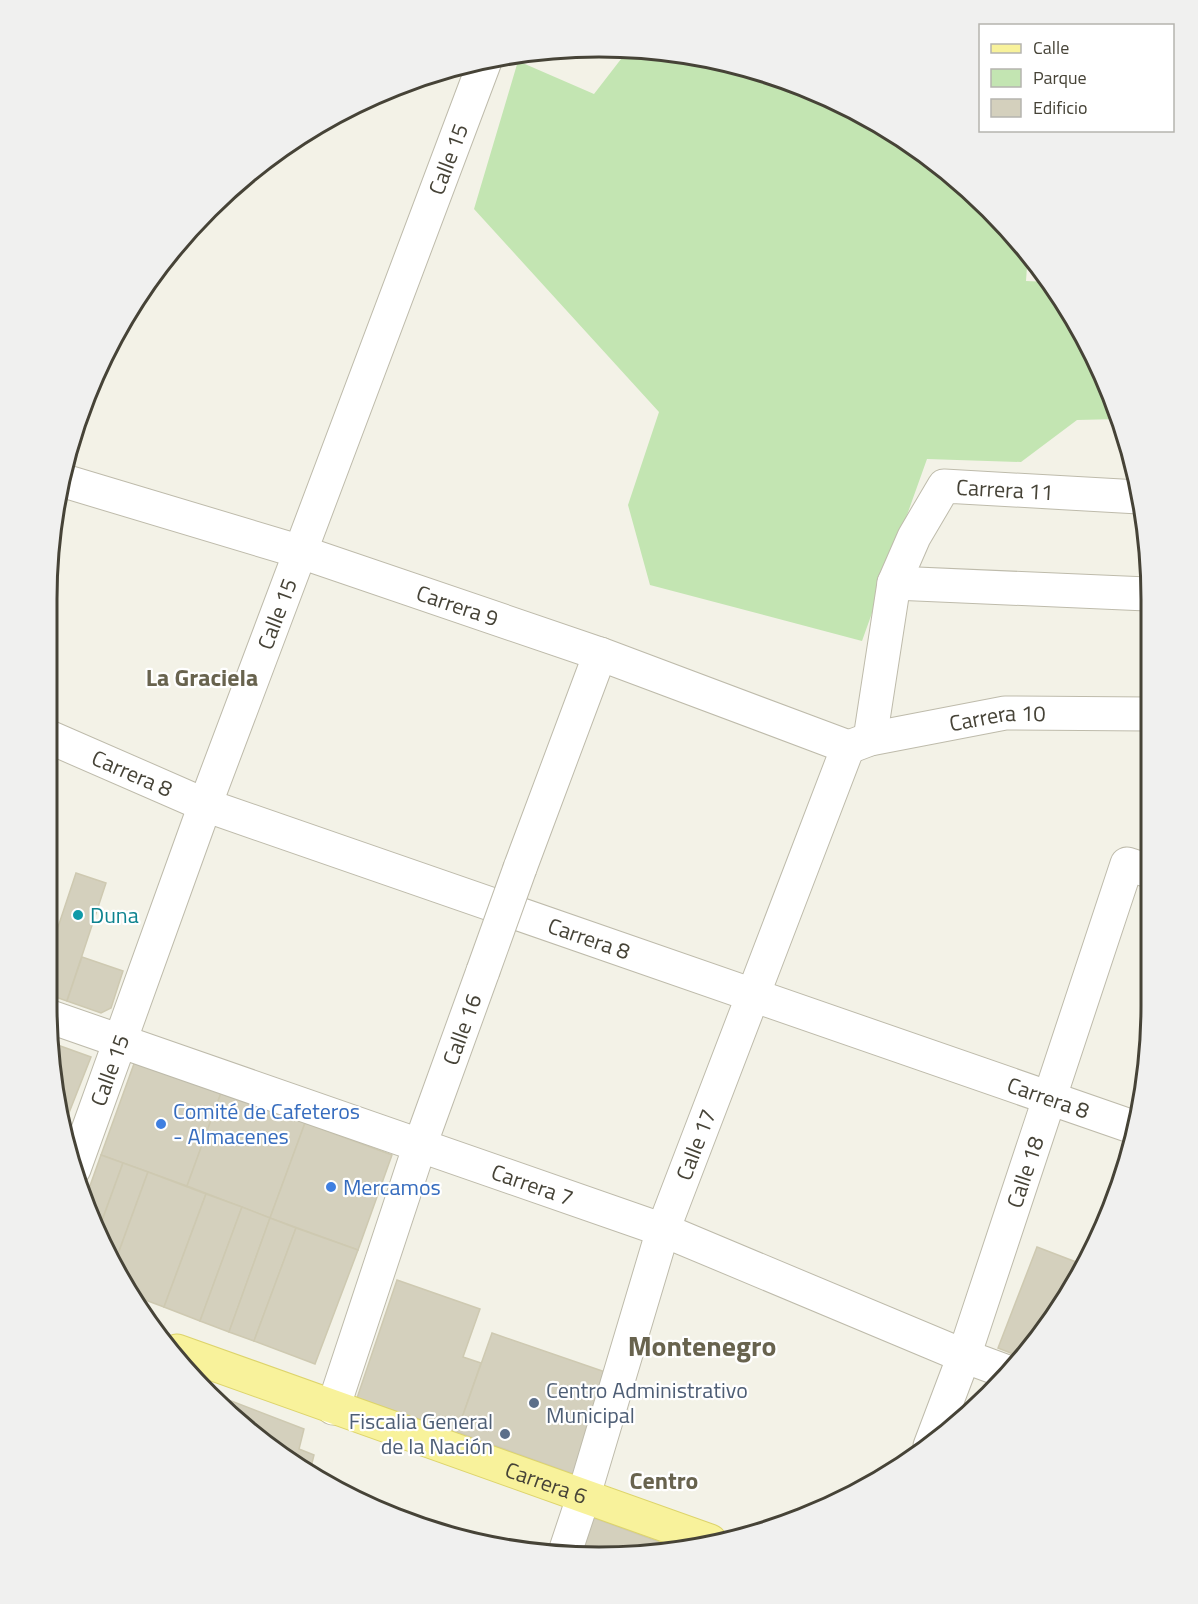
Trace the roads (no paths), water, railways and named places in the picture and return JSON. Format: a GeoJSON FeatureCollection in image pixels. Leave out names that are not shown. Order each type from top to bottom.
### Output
{"type":"FeatureCollection","features":[{"type":"Feature","properties":{"kind":"main road","name":"Carrera 6"},"geometry":{"type":"LineString","coordinates":[[185,1354],[700,1538]]}},
{"type":"Feature","properties":{"kind":"street","name":"Calle 15"},"geometry":{"type":"LineString","coordinates":[[79,1156],[205,806],[481,70]]}},
{"type":"Feature","properties":{"kind":"street","name":"Carrera 9"},"geometry":{"type":"LineString","coordinates":[[69,483],[301,552],[859,743]]}},
{"type":"Feature","properties":{"kind":"street","name":"Carrera 11"},"geometry":{"type":"LineString","coordinates":[[859,743],[894,583],[914,537],[944,486],[1132,497]]}},
{"type":"Feature","properties":{"kind":"street"},"geometry":{"type":"LineString","coordinates":[[894,583],[1141,594]]}},
{"type":"Feature","properties":{"kind":"street","name":"Calle 16"},"geometry":{"type":"LineString","coordinates":[[333,1408],[420,1145],[600,654]]}},
{"type":"Feature","properties":{"kind":"street","name":"Carrera 10"},"geometry":{"type":"LineString","coordinates":[[859,743],[1005,713],[1141,714]]}},
{"type":"Feature","properties":{"kind":"street","name":"Carrera 8"},"geometry":{"type":"LineString","coordinates":[[57,740],[205,806],[1128,1125]]}},
{"type":"Feature","properties":{"kind":"street","name":"Calle 17"},"geometry":{"type":"LineString","coordinates":[[567,1546],[584,1498],[663,1230],[753,996],[859,743]]}},
{"type":"Feature","properties":{"kind":"street","name":"Calle 18"},"geometry":{"type":"LineString","coordinates":[[937,1429],[964,1356],[1049,1097],[1138,868]]}},
{"type":"Feature","properties":{"kind":"street","name":"Carrera 7"},"geometry":{"type":"LineString","coordinates":[[57,1019],[663,1230],[999,1369]]}},
{"type":"Feature","properties":{"kind":"place","name":"Duna"},"geometry":{"type":"Point","coordinates":[78,915]}},
{"type":"Feature","properties":{"kind":"place","name":"Comité de Cafeteros - Almacenes"},"geometry":{"type":"Point","coordinates":[161,1124]}},
{"type":"Feature","properties":{"kind":"place","name":"Mercamos"},"geometry":{"type":"Point","coordinates":[331,1187]}},
{"type":"Feature","properties":{"kind":"place","name":"Centro Administrativo Municipal"},"geometry":{"type":"Point","coordinates":[534,1403]}},
{"type":"Feature","properties":{"kind":"place","name":"Fiscalia General de la Nación"},"geometry":{"type":"Point","coordinates":[505,1434]}},
{"type":"Feature","properties":{"kind":"district","name":"La Graciela"},"geometry":{"type":"Point","coordinates":[202,677]}},
{"type":"Feature","properties":{"kind":"district","name":"Montenegro"},"geometry":{"type":"Point","coordinates":[702,1345]}},
{"type":"Feature","properties":{"kind":"district","name":"Centro"},"geometry":{"type":"Point","coordinates":[664,1480]}}]}
